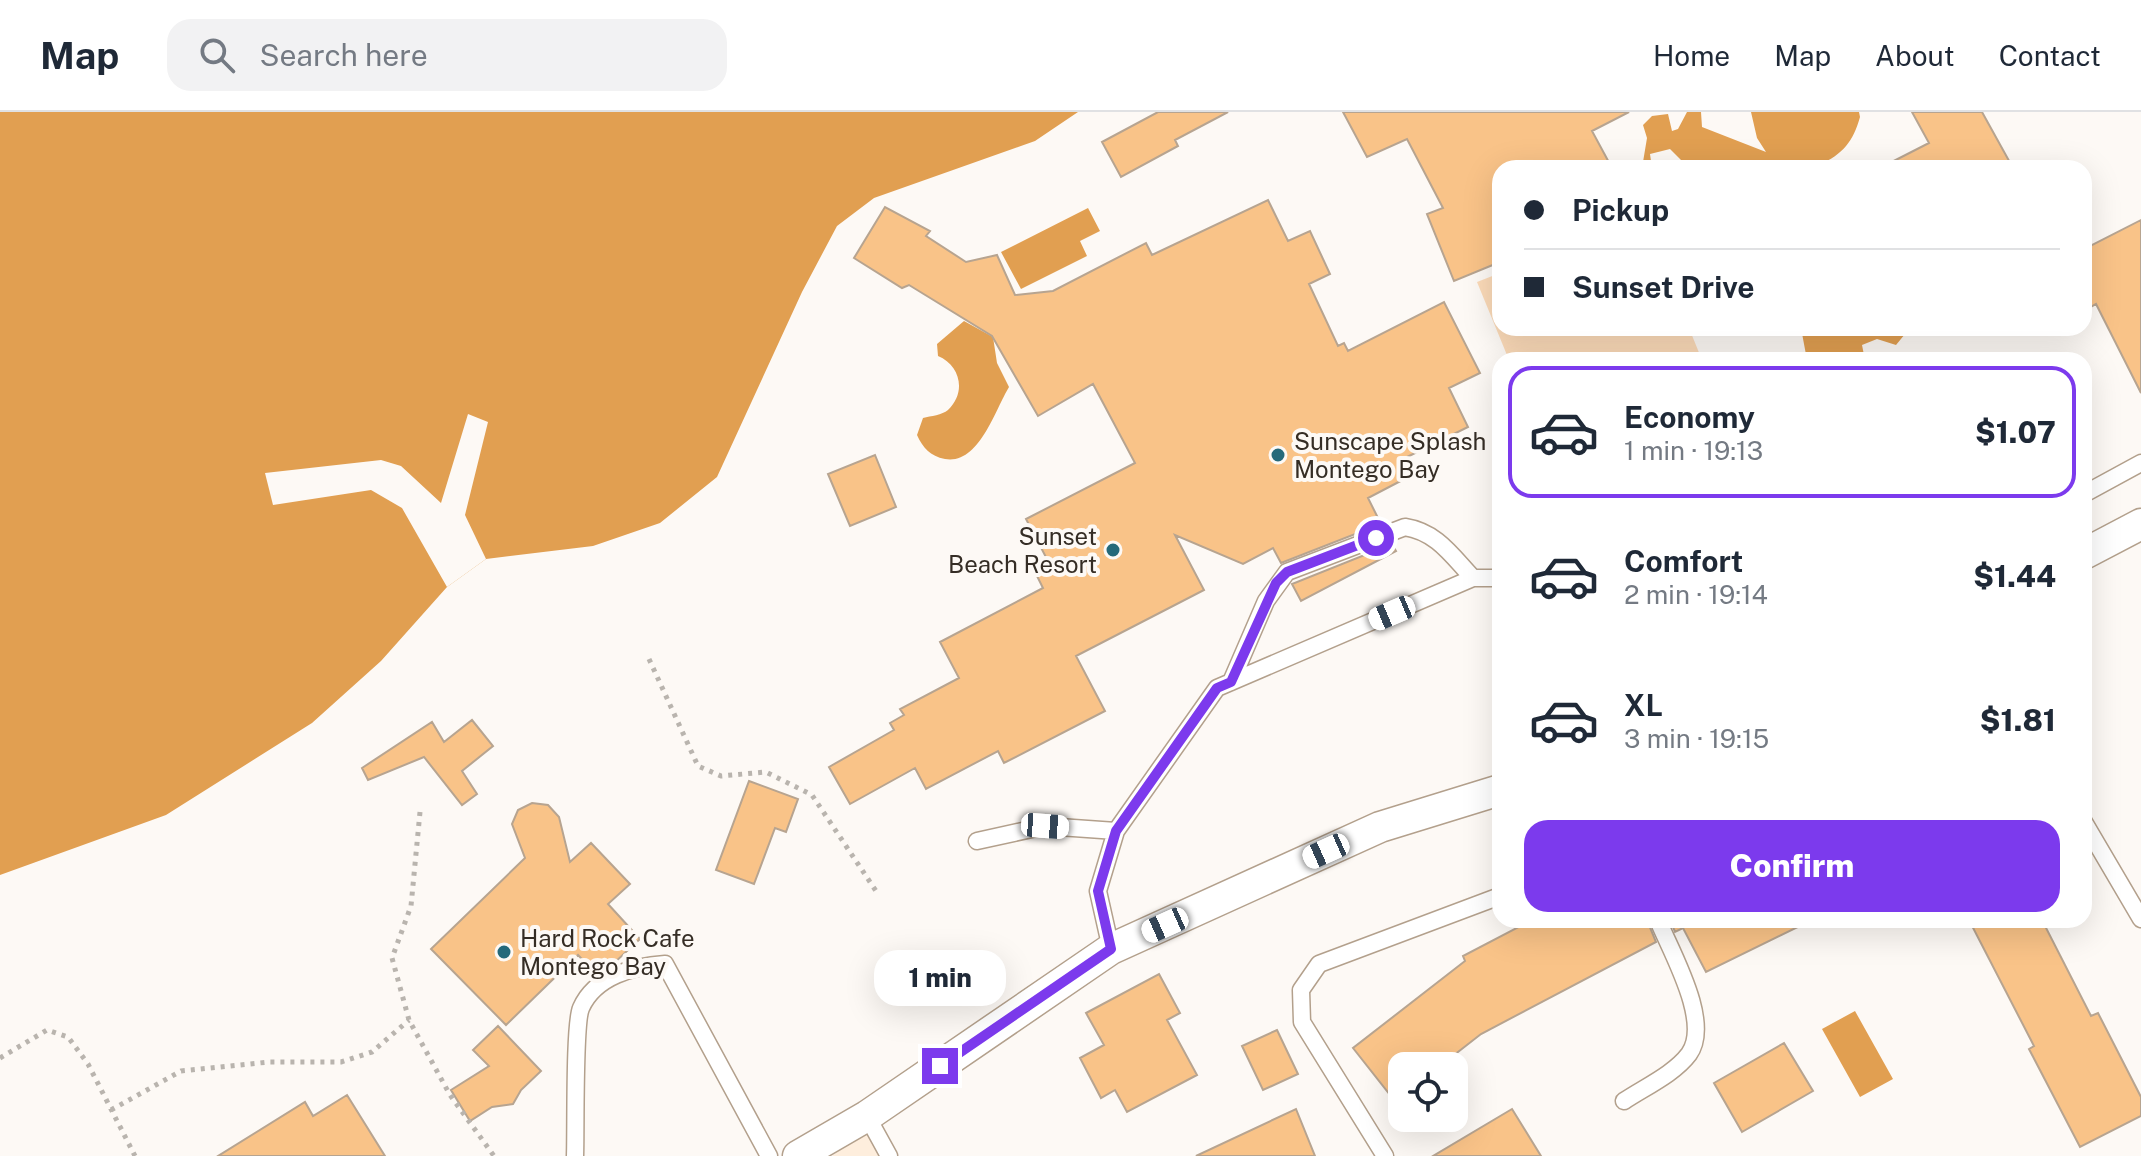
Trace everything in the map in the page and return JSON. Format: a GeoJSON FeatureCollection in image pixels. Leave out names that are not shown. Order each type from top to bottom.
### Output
{"type":"FeatureCollection","features":[{"type":"Feature","properties":{"kind":"street"},"geometry":{"type":"LineString","coordinates":[[2092,550],[2141,524]]}},
{"type":"Feature","properties":{"kind":"street"},"geometry":{"type":"LineString","coordinates":[[798,1156],[867,1116],[1111,949],[1380,827],[1492,792]]}},
{"type":"Feature","properties":{"kind":"lane"},"geometry":{"type":"LineString","coordinates":[[2092,490],[2141,463]]}},
{"type":"Feature","properties":{"kind":"lane"},"geometry":{"type":"LineString","coordinates":[[1231,682],[1266,601],[1287,572],[1405,527],[1424,530],[1439,541],[1473,578]]}},
{"type":"Feature","properties":{"kind":"lane"},"geometry":{"type":"LineString","coordinates":[[1111,949],[1098,891],[1116,831],[1217,688],[1473,578],[1492,578]]}},
{"type":"Feature","properties":{"kind":"lane"},"geometry":{"type":"LineString","coordinates":[[977,841],[1045,826],[1116,831]]}},
{"type":"Feature","properties":{"kind":"lane"},"geometry":{"type":"LineString","coordinates":[[2092,836],[2141,919]]}},
{"type":"Feature","properties":{"kind":"lane"},"geometry":{"type":"LineString","coordinates":[[1385,1156],[1302,1022],[1301,990],[1319,964],[1492,899]]}},
{"type":"Feature","properties":{"kind":"lane"},"geometry":{"type":"LineString","coordinates":[[1624,1101],[1671,1070],[1690,1053],[1698,1031],[1691,998],[1661,928]]}},
{"type":"Feature","properties":{"kind":"lane"},"geometry":{"type":"LineString","coordinates":[[575,1156],[580,1009],[596,990],[616,975],[639,966],[665,964],[769,1156]]}},
{"type":"Feature","properties":{"kind":"lane"},"geometry":{"type":"LineString","coordinates":[[867,1116],[889,1156]]}},
{"type":"Feature","properties":{"kind":"path"},"geometry":{"type":"LineString","coordinates":[[649,659],[698,766],[721,776],[766,772],[812,795],[878,894]]}},
{"type":"Feature","properties":{"kind":"path"},"geometry":{"type":"LineString","coordinates":[[420,812],[411,906],[392,958],[409,1020],[450,1095],[494,1156]]}},
{"type":"Feature","properties":{"kind":"path"},"geometry":{"type":"LineString","coordinates":[[111,1110],[181,1071],[269,1062],[341,1062],[372,1052],[409,1020]]}},
{"type":"Feature","properties":{"kind":"path"},"geometry":{"type":"LineString","coordinates":[[0,1058],[47,1030],[68,1037],[88,1064],[135,1156]]}},
{"type":"Feature","properties":{"kind":"shaded area"},"geometry":{"type":"Polygon","coordinates":[[[0,112],[1078,112],[1035,141],[874,198],[837,226],[802,292],[717,477],[660,523],[593,546],[486,559],[447,587],[381,661],[312,723],[166,815],[0,875],[0,112]]]}},
{"type":"Feature","properties":{"kind":"shaded area"},"geometry":{"type":"Polygon","coordinates":[[[1687,112],[1701,112],[1702,127],[1766,152],[1757,138],[1751,112],[1859,112],[1860,117],[1846,146],[1828,160],[1681,160],[1670,149],[1650,154],[1651,160],[1643,160],[1647,138],[1643,125],[1652,116],[1668,114],[1672,131],[1678,129],[1687,112]]]}},
{"type":"Feature","properties":{"kind":"shaded area"},"geometry":{"type":"Polygon","coordinates":[[[1088,208],[1100,231],[1080,241],[1087,256],[1021,289],[1001,252],[1088,208]]]}},
{"type":"Feature","properties":{"kind":"shaded area"},"geometry":{"type":"Polygon","coordinates":[[[1492,276],[1492,319],[1477,282],[1492,276]]]}},
{"type":"Feature","properties":{"kind":"shaded area"},"geometry":{"type":"Polygon","coordinates":[[[964,321],[993,337],[997,363],[1009,387],[976,445],[957,459],[945,459],[928,451],[917,435],[923,418],[946,412],[958,395],[956,372],[938,356],[937,344],[964,321]]]}},
{"type":"Feature","properties":{"kind":"shaded area"},"geometry":{"type":"Polygon","coordinates":[[[1499,336],[1692,336],[1699,352],[1506,352],[1499,336]]]}},
{"type":"Feature","properties":{"kind":"shaded area"},"geometry":{"type":"Polygon","coordinates":[[[1802,336],[1903,336],[1896,345],[1877,339],[1862,345],[1863,352],[1806,352],[1802,336]]]}},
{"type":"Feature","properties":{"kind":"shaded area"},"geometry":{"type":"Polygon","coordinates":[[[1855,1011],[1893,1079],[1860,1097],[1822,1029],[1855,1011]]]}},
{"type":"Feature","properties":{"kind":"shaded area"},"geometry":{"type":"Polygon","coordinates":[[[874,1124],[892,1156],[832,1156],[874,1124]]]}},
{"type":"Feature","properties":{"kind":"pier"},"geometry":{"type":"Polygon","coordinates":[[[468,414],[488,422],[465,515],[486,559],[447,587],[402,508],[371,490],[273,505],[265,473],[381,460],[401,466],[441,503],[468,414]]]}},
{"type":"Feature","properties":{"kind":"building"},"geometry":{"type":"Polygon","coordinates":[[[1158,112],[1228,112],[1175,140],[1178,146],[1121,177],[1102,142],[1158,112]]]}},
{"type":"Feature","properties":{"kind":"building"},"geometry":{"type":"Polygon","coordinates":[[[1343,112],[1629,112],[1592,131],[1608,160],[1492,160],[1492,265],[1454,281],[1427,214],[1443,208],[1407,139],[1367,157],[1343,112]]]}},
{"type":"Feature","properties":{"kind":"building"},"geometry":{"type":"Polygon","coordinates":[[[1912,112],[1982,112],[2009,160],[1896,160],[1929,143],[1912,112]]]}},
{"type":"Feature","properties":{"kind":"building"},"geometry":{"type":"Polygon","coordinates":[[[1268,200],[1288,241],[1310,231],[1330,274],[1309,284],[1338,346],[1344,343],[1348,351],[1444,302],[1480,373],[1449,388],[1468,427],[1405,458],[1414,474],[1368,498],[1381,524],[1281,563],[1273,548],[1243,564],[1175,535],[1204,590],[1076,656],[1105,711],[1004,763],[998,751],[926,789],[915,768],[850,804],[829,767],[894,730],[890,723],[904,715],[900,709],[959,678],[940,642],[1043,588],[1033,568],[1048,561],[1026,519],[1135,463],[1093,384],[1038,416],[992,336],[909,285],[902,288],[854,258],[885,207],[930,231],[926,236],[966,262],[997,255],[1015,295],[1053,291],[1146,243],[1152,255],[1268,200]]]}},
{"type":"Feature","properties":{"kind":"building"},"geometry":{"type":"Polygon","coordinates":[[[2141,220],[2141,393],[2096,304],[2092,306],[2092,245],[2141,220]]]}},
{"type":"Feature","properties":{"kind":"building"},"geometry":{"type":"Polygon","coordinates":[[[875,455],[896,507],[850,526],[828,474],[875,455]]]}},
{"type":"Feature","properties":{"kind":"building"},"geometry":{"type":"Polygon","coordinates":[[[1392,544],[1396,551],[1301,601],[1292,584],[1392,544]]]}},
{"type":"Feature","properties":{"kind":"building"},"geometry":{"type":"Polygon","coordinates":[[[472,720],[493,746],[462,771],[477,794],[462,805],[424,757],[368,780],[362,768],[432,722],[444,742],[472,720]]]}},
{"type":"Feature","properties":{"kind":"building"},"geometry":{"type":"Polygon","coordinates":[[[749,781],[798,799],[786,832],[775,828],[754,884],[716,870],[749,781]]]}},
{"type":"Feature","properties":{"kind":"building"},"geometry":{"type":"Polygon","coordinates":[[[532,803],[548,805],[559,817],[570,862],[591,843],[630,884],[608,904],[640,939],[612,965],[596,974],[578,955],[506,1025],[431,949],[525,858],[512,824],[518,810],[532,803]]]}},
{"type":"Feature","properties":{"kind":"building"},"geometry":{"type":"Polygon","coordinates":[[[1517,928],[1650,928],[1656,942],[1481,1034],[1458,1052],[1388,1052],[1388,1092],[1353,1048],[1465,961],[1463,956],[1517,928]]]}},
{"type":"Feature","properties":{"kind":"building"},"geometry":{"type":"Polygon","coordinates":[[[1683,928],[1796,928],[1706,972],[1683,928]]]}},
{"type":"Feature","properties":{"kind":"building"},"geometry":{"type":"Polygon","coordinates":[[[1973,928],[2046,928],[2091,1016],[2098,1013],[2141,1097],[2141,1116],[2080,1147],[2029,1049],[2034,1046],[1973,928]]]}},
{"type":"Feature","properties":{"kind":"building"},"geometry":{"type":"Polygon","coordinates":[[[1159,974],[1180,1013],[1167,1020],[1197,1075],[1127,1112],[1115,1090],[1101,1098],[1080,1058],[1104,1045],[1086,1013],[1159,974]]]}},
{"type":"Feature","properties":{"kind":"building"},"geometry":{"type":"Polygon","coordinates":[[[498,1026],[541,1071],[521,1090],[513,1104],[492,1107],[470,1121],[451,1090],[489,1066],[473,1050],[498,1026]]]}},
{"type":"Feature","properties":{"kind":"building"},"geometry":{"type":"Polygon","coordinates":[[[1277,1030],[1298,1074],[1263,1090],[1242,1046],[1277,1030]]]}},
{"type":"Feature","properties":{"kind":"building"},"geometry":{"type":"Polygon","coordinates":[[[1784,1043],[1813,1091],[1742,1132],[1714,1083],[1784,1043]]]}},
{"type":"Feature","properties":{"kind":"building"},"geometry":{"type":"Polygon","coordinates":[[[347,1095],[385,1156],[218,1156],[305,1102],[313,1116],[347,1095]]]}},
{"type":"Feature","properties":{"kind":"building"},"geometry":{"type":"Polygon","coordinates":[[[1296,1109],[1315,1156],[1196,1156],[1296,1109]]]}},
{"type":"Feature","properties":{"kind":"building"},"geometry":{"type":"Polygon","coordinates":[[[1512,1109],[1541,1156],[1433,1156],[1512,1109]]]}},
{"type":"Feature","properties":{"kind":"place","name":"Sunscape Splash Montego Bay"},"geometry":{"type":"Point","coordinates":[1278,455]}},
{"type":"Feature","properties":{"kind":"place","name":"Sunset Beach Resort"},"geometry":{"type":"Point","coordinates":[1113,550]}},
{"type":"Feature","properties":{"kind":"place","name":"Hard Rock Cafe Montego Bay"},"geometry":{"type":"Point","coordinates":[504,952]}},
{"type":"Feature","properties":{"kind":"route"},"geometry":{"type":"LineString","coordinates":[[940,1066],[1111,949],[1098,891],[1116,831],[1217,688],[1231,682],[1276,583],[1287,572],[1376,538]]}}]}
